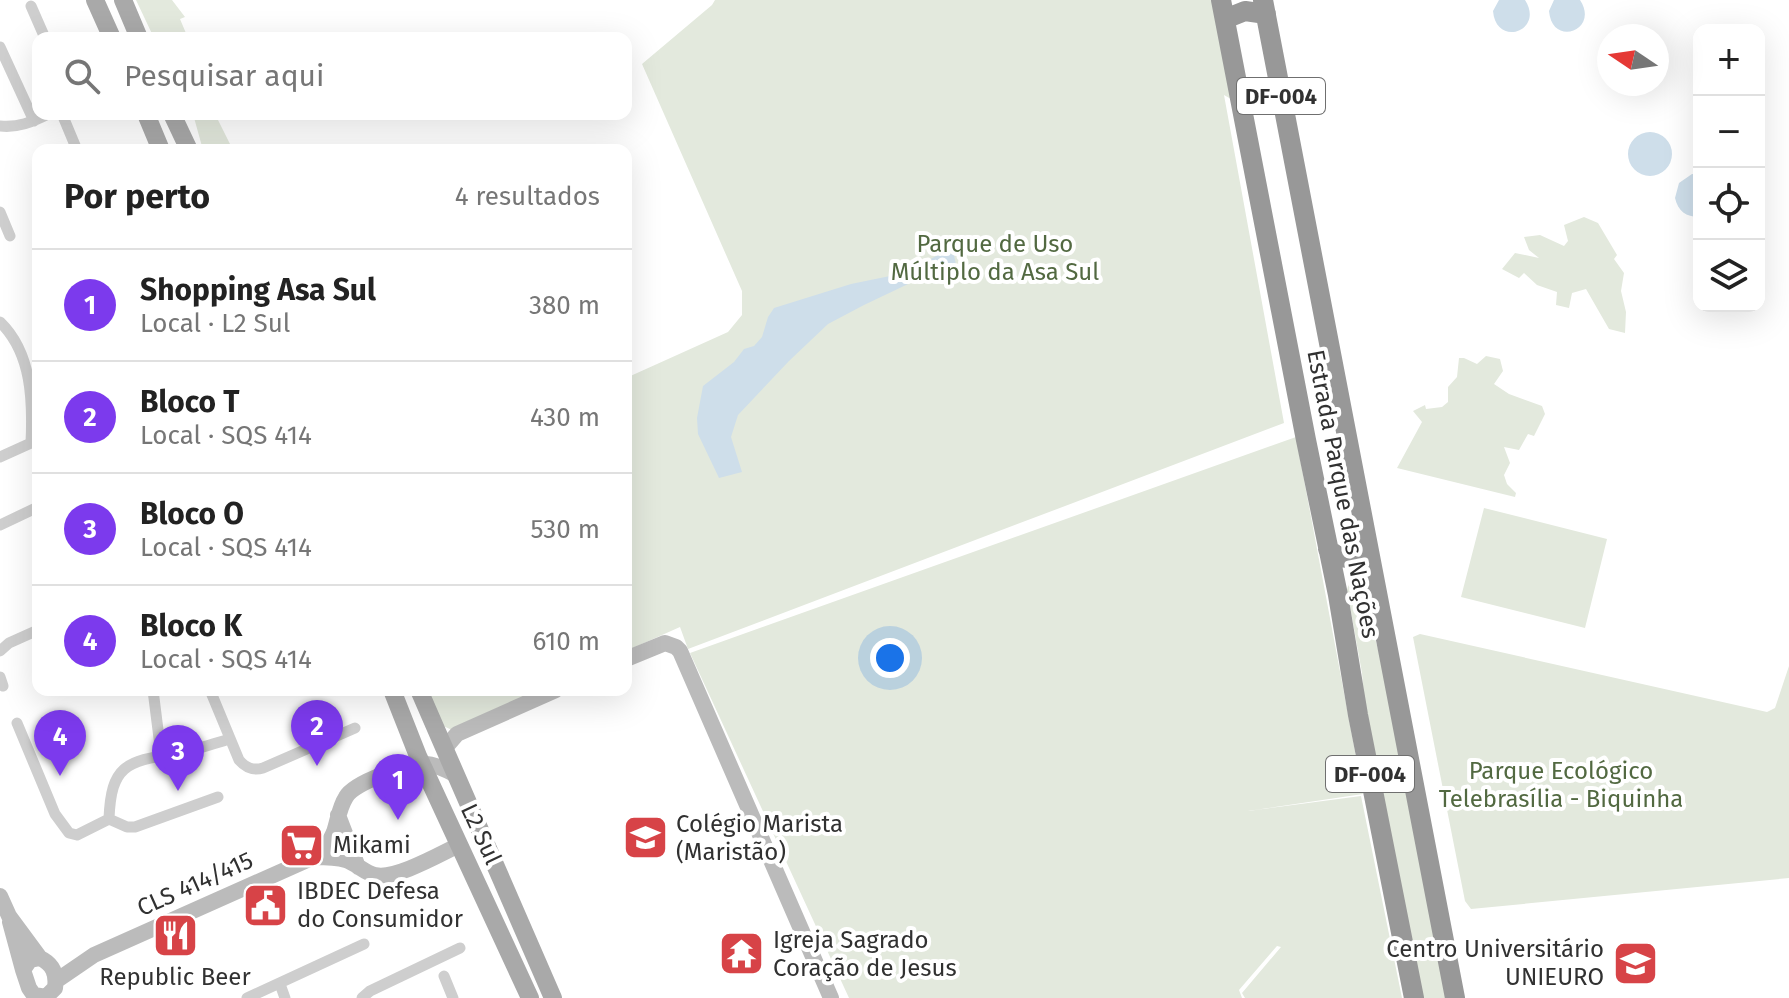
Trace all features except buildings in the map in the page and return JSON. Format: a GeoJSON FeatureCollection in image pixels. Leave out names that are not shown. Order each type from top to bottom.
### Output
{"type":"FeatureCollection","features":[{"type":"Feature","properties":{"kind":"highway"},"geometry":{"type":"LineString","coordinates":[[1223,9],[1245,11],[1264,7]]}},
{"type":"Feature","properties":{"kind":"highway","name":"Estrada Parque das Nações"},"geometry":{"type":"LineString","coordinates":[[1264,7],[1455,998]]}},
{"type":"Feature","properties":{"kind":"highway","name":"Estrada Parque das Nações"},"geometry":{"type":"LineString","coordinates":[[1223,9],[1414,998]]}},
{"type":"Feature","properties":{"kind":"highway"},"geometry":{"type":"LineString","coordinates":[[1328,549],[1342,557],[1354,556],[1360,552],[1365,535]]}},
{"type":"Feature","properties":{"kind":"highway"},"geometry":{"type":"LineString","coordinates":[[1338,595],[1346,573],[1362,573],[1373,578]]}},
{"type":"Feature","properties":{"kind":"main road"},"geometry":{"type":"LineString","coordinates":[[99,8],[116,15],[124,3]]}},
{"type":"Feature","properties":{"kind":"main road"},"geometry":{"type":"LineString","coordinates":[[124,3],[137,32]]}},
{"type":"Feature","properties":{"kind":"main road"},"geometry":{"type":"LineString","coordinates":[[99,8],[111,32]]}},
{"type":"Feature","properties":{"kind":"main road"},"geometry":{"type":"LineString","coordinates":[[148,120],[158,144]]}},
{"type":"Feature","properties":{"kind":"main road"},"geometry":{"type":"LineString","coordinates":[[175,120],[186,144]]}},
{"type":"Feature","properties":{"kind":"main road","name":"L2 Sul"},"geometry":{"type":"LineString","coordinates":[[396,696],[422,764],[530,998]]}},
{"type":"Feature","properties":{"kind":"main road","name":"L2 Sul"},"geometry":{"type":"LineString","coordinates":[[422,696],[437,730],[451,741],[456,775],[553,998]]}},
{"type":"Feature","properties":{"kind":"main road"},"geometry":{"type":"LineString","coordinates":[[493,916],[505,915],[515,908]]}},
{"type":"Feature","properties":{"kind":"street"},"geometry":{"type":"LineString","coordinates":[[31,6],[42,32]]}},
{"type":"Feature","properties":{"kind":"street"},"geometry":{"type":"LineString","coordinates":[[0,47],[32,117]]}},
{"type":"Feature","properties":{"kind":"street"},"geometry":{"type":"LineString","coordinates":[[64,120],[74,144]]}},
{"type":"Feature","properties":{"kind":"street"},"geometry":{"type":"LineString","coordinates":[[0,126],[22,126],[34,121]]}},
{"type":"Feature","properties":{"kind":"street"},"geometry":{"type":"LineString","coordinates":[[0,212],[10,236]]}},
{"type":"Feature","properties":{"kind":"street"},"geometry":{"type":"LineString","coordinates":[[0,322],[19,347],[32,384]]}},
{"type":"Feature","properties":{"kind":"street"},"geometry":{"type":"LineString","coordinates":[[0,457],[32,446]]}},
{"type":"Feature","properties":{"kind":"street"},"geometry":{"type":"LineString","coordinates":[[0,525],[32,510]]}},
{"type":"Feature","properties":{"kind":"street"},"geometry":{"type":"LineString","coordinates":[[0,651],[9,643],[32,633]]}},
{"type":"Feature","properties":{"kind":"street"},"geometry":{"type":"LineString","coordinates":[[632,657],[665,643],[680,651],[831,998]]}},
{"type":"Feature","properties":{"kind":"street"},"geometry":{"type":"LineString","coordinates":[[154,696],[161,754]]}},
{"type":"Feature","properties":{"kind":"street"},"geometry":{"type":"LineString","coordinates":[[212,696],[239,760],[245,766],[259,769],[355,728]]}},
{"type":"Feature","properties":{"kind":"street"},"geometry":{"type":"LineString","coordinates":[[451,741],[544,696]]}},
{"type":"Feature","properties":{"kind":"street"},"geometry":{"type":"LineString","coordinates":[[17,723],[62,827],[77,835],[109,819]]}},
{"type":"Feature","properties":{"kind":"street"},"geometry":{"type":"LineString","coordinates":[[109,819],[115,778],[124,769],[161,754],[175,754],[230,739]]}},
{"type":"Feature","properties":{"kind":"street"},"geometry":{"type":"LineString","coordinates":[[314,857],[327,845],[345,797],[356,786],[422,764],[456,775]]}},
{"type":"Feature","properties":{"kind":"street"},"geometry":{"type":"LineString","coordinates":[[109,819],[135,827],[218,797]]}},
{"type":"Feature","properties":{"kind":"street"},"geometry":{"type":"LineString","coordinates":[[338,815],[358,867]]}},
{"type":"Feature","properties":{"kind":"street"},"geometry":{"type":"LineString","coordinates":[[314,857],[335,857],[369,873],[393,875],[459,845]]}},
{"type":"Feature","properties":{"kind":"street","name":"CLS 414/415"},"geometry":{"type":"LineString","coordinates":[[56,989],[94,955],[314,857]]}},
{"type":"Feature","properties":{"kind":"street"},"geometry":{"type":"LineString","coordinates":[[0,896],[9,916],[25,980],[35,996],[46,997],[56,989],[52,967],[42,959],[9,916]]}},
{"type":"Feature","properties":{"kind":"street"},"geometry":{"type":"LineString","coordinates":[[247,998],[364,944]]}},
{"type":"Feature","properties":{"kind":"street"},"geometry":{"type":"LineString","coordinates":[[362,998],[370,991],[460,948]]}},
{"type":"Feature","properties":{"kind":"street","name":"CLS 414/415"},"geometry":{"type":"LineString","coordinates":[[42,959],[94,955]]}},
{"type":"Feature","properties":{"kind":"street"},"geometry":{"type":"LineString","coordinates":[[23,970],[30,960],[42,959]]}},
{"type":"Feature","properties":{"kind":"street"},"geometry":{"type":"LineString","coordinates":[[444,976],[453,998]]}},
{"type":"Feature","properties":{"kind":"street"},"geometry":{"type":"LineString","coordinates":[[280,984],[285,998]]}},
{"type":"Feature","properties":{"kind":"green space"},"geometry":{"type":"Polygon","coordinates":[[[136,0],[172,0],[185,17],[180,19],[185,32],[151,32],[136,0]]]}},
{"type":"Feature","properties":{"kind":"green space","name":"Parque de Uso Múltiplo da Asa Sul"},"geometry":{"type":"Polygon","coordinates":[[[715,0],[1214,0],[1231,99],[1224,95],[1284,423],[688,649],[680,627],[632,648],[632,375],[728,332],[742,315],[742,291],[642,64],[715,0]]]}},
{"type":"Feature","properties":{"kind":"green space"},"geometry":{"type":"Polygon","coordinates":[[[195,120],[218,120],[230,144],[201,144],[195,120]]]}},
{"type":"Feature","properties":{"kind":"green space"},"geometry":{"type":"Polygon","coordinates":[[[1584,217],[1598,223],[1617,255],[1614,259],[1624,273],[1621,291],[1626,312],[1625,333],[1609,329],[1586,289],[1572,293],[1569,308],[1556,305],[1557,292],[1537,285],[1524,273],[1519,278],[1502,269],[1515,253],[1539,258],[1529,250],[1524,237],[1540,235],[1564,246],[1568,241],[1564,225],[1584,217]]]}},
{"type":"Feature","properties":{"kind":"green space"},"geometry":{"type":"Polygon","coordinates":[[[1486,356],[1500,359],[1503,371],[1494,384],[1509,394],[1542,406],[1545,414],[1534,436],[1528,434],[1519,450],[1504,447],[1510,463],[1504,475],[1507,484],[1516,493],[1515,497],[1397,468],[1422,422],[1413,411],[1425,405],[1426,409],[1442,407],[1448,402],[1448,387],[1457,377],[1459,358],[1477,364],[1486,356]]]}},
{"type":"Feature","properties":{"kind":"green space"},"geometry":{"type":"Polygon","coordinates":[[[1296,437],[1363,794],[1248,811],[1361,796],[1402,998],[1245,998],[1242,993],[1281,947],[1277,946],[1239,990],[1242,998],[849,998],[690,653],[1296,437]]]}},
{"type":"Feature","properties":{"kind":"green space"},"geometry":{"type":"Polygon","coordinates":[[[1484,508],[1607,539],[1585,628],[1461,597],[1484,508]]]}},
{"type":"Feature","properties":{"kind":"green space"},"geometry":{"type":"Polygon","coordinates":[[[1354,580],[1361,581],[1365,586],[1391,695],[1447,998],[1421,998],[1347,590],[1354,580]]]}},
{"type":"Feature","properties":{"kind":"green space","name":"Parque Ecológico Telebrasília - Biquinha"},"geometry":{"type":"Polygon","coordinates":[[[1420,634],[1767,712],[1775,708],[1789,666],[1789,878],[1471,909],[1465,901],[1413,637],[1420,634]]]}},
{"type":"Feature","properties":{"kind":"green space"},"geometry":{"type":"Polygon","coordinates":[[[427,696],[527,696],[452,730],[439,724],[427,696]]]}},
{"type":"Feature","properties":{"kind":"water"},"geometry":{"type":"Polygon","coordinates":[[[1499,0],[1525,0],[1529,20],[1524,27],[1510,32],[1502,29],[1493,11],[1499,0]]]}},
{"type":"Feature","properties":{"kind":"water"},"geometry":{"type":"Polygon","coordinates":[[[1554,0],[1580,0],[1585,11],[1580,26],[1573,31],[1558,29],[1549,11],[1554,0]]]}},
{"type":"Feature","properties":{"kind":"water"},"geometry":{"type":"Polygon","coordinates":[[[1650,132],[1666,138],[1672,154],[1666,170],[1650,176],[1634,170],[1628,154],[1634,138],[1650,132]]]}},
{"type":"Feature","properties":{"kind":"water"},"geometry":{"type":"Polygon","coordinates":[[[1693,174],[1693,216],[1678,206],[1675,198],[1679,183],[1693,174]]]}},
{"type":"Feature","properties":{"kind":"water"},"geometry":{"type":"Polygon","coordinates":[[[943,252],[954,255],[956,265],[927,275],[828,324],[789,361],[738,415],[731,437],[742,472],[719,478],[698,434],[697,418],[703,386],[734,362],[744,349],[754,346],[762,337],[774,308],[851,284],[890,276],[943,252]]]}},
{"type":"Feature","properties":{"kind":"place","name":"Bloco T"},"geometry":{"type":"Point","coordinates":[317,766]}},
{"type":"Feature","properties":{"kind":"place","name":"Bloco K"},"geometry":{"type":"Point","coordinates":[60,776]}},
{"type":"Feature","properties":{"kind":"place","name":"Bloco O"},"geometry":{"type":"Point","coordinates":[178,791]}},
{"type":"Feature","properties":{"kind":"place","name":"Shopping Asa Sul"},"geometry":{"type":"Point","coordinates":[398,820]}},
{"type":"Feature","properties":{"kind":"place","name":"Colégio Marista (Maristão)"},"geometry":{"type":"Point","coordinates":[645,838]}},
{"type":"Feature","properties":{"kind":"place","name":"Mikami"},"geometry":{"type":"Point","coordinates":[302,845]}},
{"type":"Feature","properties":{"kind":"place","name":"IBDEC Defesa do Consumidor"},"geometry":{"type":"Point","coordinates":[266,905]}},
{"type":"Feature","properties":{"kind":"place","name":"Republic Beer"},"geometry":{"type":"Point","coordinates":[175,935]}},
{"type":"Feature","properties":{"kind":"place","name":"Igreja Sagrado Coração de Jesus"},"geometry":{"type":"Point","coordinates":[742,954]}},
{"type":"Feature","properties":{"kind":"place","name":"Centro Universitário UNIEURO"},"geometry":{"type":"Point","coordinates":[1635,963]}}]}
